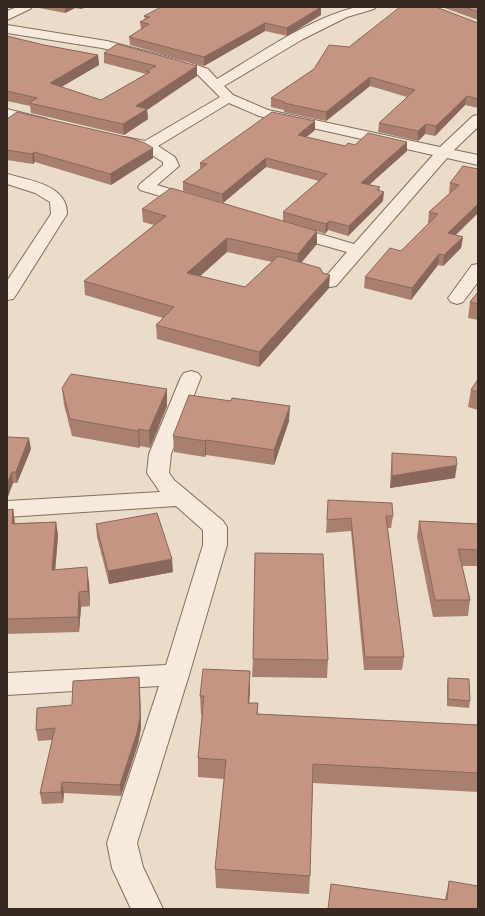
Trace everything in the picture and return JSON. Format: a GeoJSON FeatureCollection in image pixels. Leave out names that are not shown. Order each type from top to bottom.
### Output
{"type":"FeatureCollection","features":[{"type":"Feature","properties":{"kind":"street"},"geometry":{"type":"LineString","coordinates":[[7,16],[26,7]]}},
{"type":"Feature","properties":{"kind":"street"},"geometry":{"type":"LineString","coordinates":[[215,86],[299,36],[343,14],[370,7]]}},
{"type":"Feature","properties":{"kind":"street"},"geometry":{"type":"LineString","coordinates":[[322,10],[343,14]]}},
{"type":"Feature","properties":{"kind":"street"},"geometry":{"type":"LineString","coordinates":[[7,29],[103,44],[183,65],[203,72],[228,98],[264,113],[478,160]]}},
{"type":"Feature","properties":{"kind":"street"},"geometry":{"type":"LineString","coordinates":[[146,146],[228,98]]}},
{"type":"Feature","properties":{"kind":"street"},"geometry":{"type":"LineString","coordinates":[[7,113],[54,124]]}},
{"type":"Feature","properties":{"kind":"street"},"geometry":{"type":"LineString","coordinates":[[330,282],[444,152],[478,119]]}},
{"type":"Feature","properties":{"kind":"street"},"geometry":{"type":"LineString","coordinates":[[108,137],[146,146],[170,160],[171,166],[146,187],[206,205]]}},
{"type":"Feature","properties":{"kind":"street"},"geometry":{"type":"LineString","coordinates":[[7,179],[45,192],[57,200],[59,207],[59,214],[7,295]]}},
{"type":"Feature","properties":{"kind":"street"},"geometry":{"type":"LineString","coordinates":[[274,225],[357,250]]}},
{"type":"Feature","properties":{"kind":"street"},"geometry":{"type":"LineString","coordinates":[[457,298],[478,269]]}},
{"type":"Feature","properties":{"kind":"street"},"geometry":{"type":"LineString","coordinates":[[147,909],[128,868],[122,843],[176,675],[215,545],[215,527],[166,485],[158,473],[160,454],[191,377]]}},
{"type":"Feature","properties":{"kind":"street"},"geometry":{"type":"LineString","coordinates":[[7,509],[180,498]]}},
{"type":"Feature","properties":{"kind":"street"},"geometry":{"type":"LineString","coordinates":[[7,684],[176,675]]}},
{"type":"Feature","properties":{"kind":"building"},"geometry":{"type":"Polygon","coordinates":[[[161,7],[321,7],[287,28],[265,23],[204,57],[129,37],[149,24],[140,22],[150,17],[144,16],[161,7]]]}},
{"type":"Feature","properties":{"kind":"building"},"geometry":{"type":"Polygon","coordinates":[[[400,7],[436,7],[478,23],[478,99],[467,96],[436,126],[426,124],[418,131],[379,123],[415,90],[370,77],[326,112],[284,103],[285,102],[271,98],[314,69],[329,45],[349,47],[400,7]]]}},
{"type":"Feature","properties":{"kind":"building"},"geometry":{"type":"Polygon","coordinates":[[[465,7],[478,7],[478,12],[465,7]]]}},
{"type":"Feature","properties":{"kind":"building"},"geometry":{"type":"Polygon","coordinates":[[[7,36],[44,45],[98,55],[50,83],[101,100],[150,72],[146,71],[156,66],[104,53],[117,44],[197,66],[136,106],[147,109],[123,124],[29,103],[37,98],[7,91],[7,36]]]}},
{"type":"Feature","properties":{"kind":"building"},"geometry":{"type":"Polygon","coordinates":[[[17,112],[130,138],[145,143],[153,148],[110,174],[34,152],[32,154],[7,150],[7,119],[17,112]]]}},
{"type":"Feature","properties":{"kind":"building"},"geometry":{"type":"Polygon","coordinates":[[[272,112],[315,121],[298,135],[345,146],[348,143],[355,145],[368,133],[407,142],[361,183],[380,187],[377,190],[384,192],[349,226],[329,221],[326,224],[283,212],[327,174],[266,158],[222,194],[183,182],[207,164],[200,163],[272,112]]]}},
{"type":"Feature","properties":{"kind":"building"},"geometry":{"type":"Polygon","coordinates":[[[463,166],[478,169],[478,204],[448,233],[463,237],[444,255],[439,254],[412,288],[365,277],[390,248],[401,251],[438,214],[429,212],[459,185],[450,183],[463,166]]]}},
{"type":"Feature","properties":{"kind":"building"},"geometry":{"type":"Polygon","coordinates":[[[171,188],[317,231],[298,254],[227,238],[187,273],[245,287],[278,256],[320,268],[323,273],[330,275],[259,352],[156,325],[174,307],[84,281],[166,216],[142,209],[171,188]]]}},
{"type":"Feature","properties":{"kind":"building"},"geometry":{"type":"Polygon","coordinates":[[[478,292],[478,304],[470,302],[478,292]]]}},
{"type":"Feature","properties":{"kind":"building"},"geometry":{"type":"Polygon","coordinates":[[[71,374],[167,389],[149,431],[139,429],[138,431],[70,419],[62,388],[71,374]]]}},
{"type":"Feature","properties":{"kind":"building"},"geometry":{"type":"Polygon","coordinates":[[[478,379],[478,392],[471,390],[478,379]]]}},
{"type":"Feature","properties":{"kind":"building"},"geometry":{"type":"Polygon","coordinates":[[[189,395],[231,401],[232,398],[290,406],[274,450],[173,436],[189,395]]]}},
{"type":"Feature","properties":{"kind":"building"},"geometry":{"type":"Polygon","coordinates":[[[7,437],[29,438],[16,472],[12,472],[7,485],[7,437]]]}},
{"type":"Feature","properties":{"kind":"building"},"geometry":{"type":"Polygon","coordinates":[[[392,453],[456,457],[457,465],[392,476],[392,453]]]}},
{"type":"Feature","properties":{"kind":"building"},"geometry":{"type":"Polygon","coordinates":[[[328,500],[392,503],[393,516],[386,516],[404,657],[365,657],[351,518],[327,520],[328,500]]]}},
{"type":"Feature","properties":{"kind":"building"},"geometry":{"type":"Polygon","coordinates":[[[13,509],[12,524],[56,522],[52,570],[87,567],[88,591],[79,592],[78,617],[7,619],[7,510],[13,509]]]}},
{"type":"Feature","properties":{"kind":"building"},"geometry":{"type":"Polygon","coordinates":[[[157,513],[172,559],[108,571],[96,524],[157,513]]]}},
{"type":"Feature","properties":{"kind":"building"},"geometry":{"type":"Polygon","coordinates":[[[419,521],[478,524],[478,550],[458,549],[470,600],[435,600],[419,521]]]}},
{"type":"Feature","properties":{"kind":"building"},"geometry":{"type":"Polygon","coordinates":[[[255,553],[323,554],[328,660],[253,659],[255,553]]]}},
{"type":"Feature","properties":{"kind":"building"},"geometry":{"type":"Polygon","coordinates":[[[203,669],[250,671],[248,703],[258,703],[257,714],[478,725],[478,773],[313,764],[310,876],[215,869],[226,760],[198,758],[204,696],[200,696],[203,669]]]}},
{"type":"Feature","properties":{"kind":"building"},"geometry":{"type":"Polygon","coordinates":[[[139,677],[140,717],[137,733],[120,785],[62,782],[61,792],[40,793],[55,728],[36,730],[37,708],[72,705],[73,681],[139,677]]]}},
{"type":"Feature","properties":{"kind":"building"},"geometry":{"type":"Polygon","coordinates":[[[448,678],[469,679],[470,701],[448,699],[448,678]]]}},
{"type":"Feature","properties":{"kind":"building"},"geometry":{"type":"Polygon","coordinates":[[[449,881],[478,886],[478,909],[328,909],[331,884],[447,900],[449,881]]]}}]}
